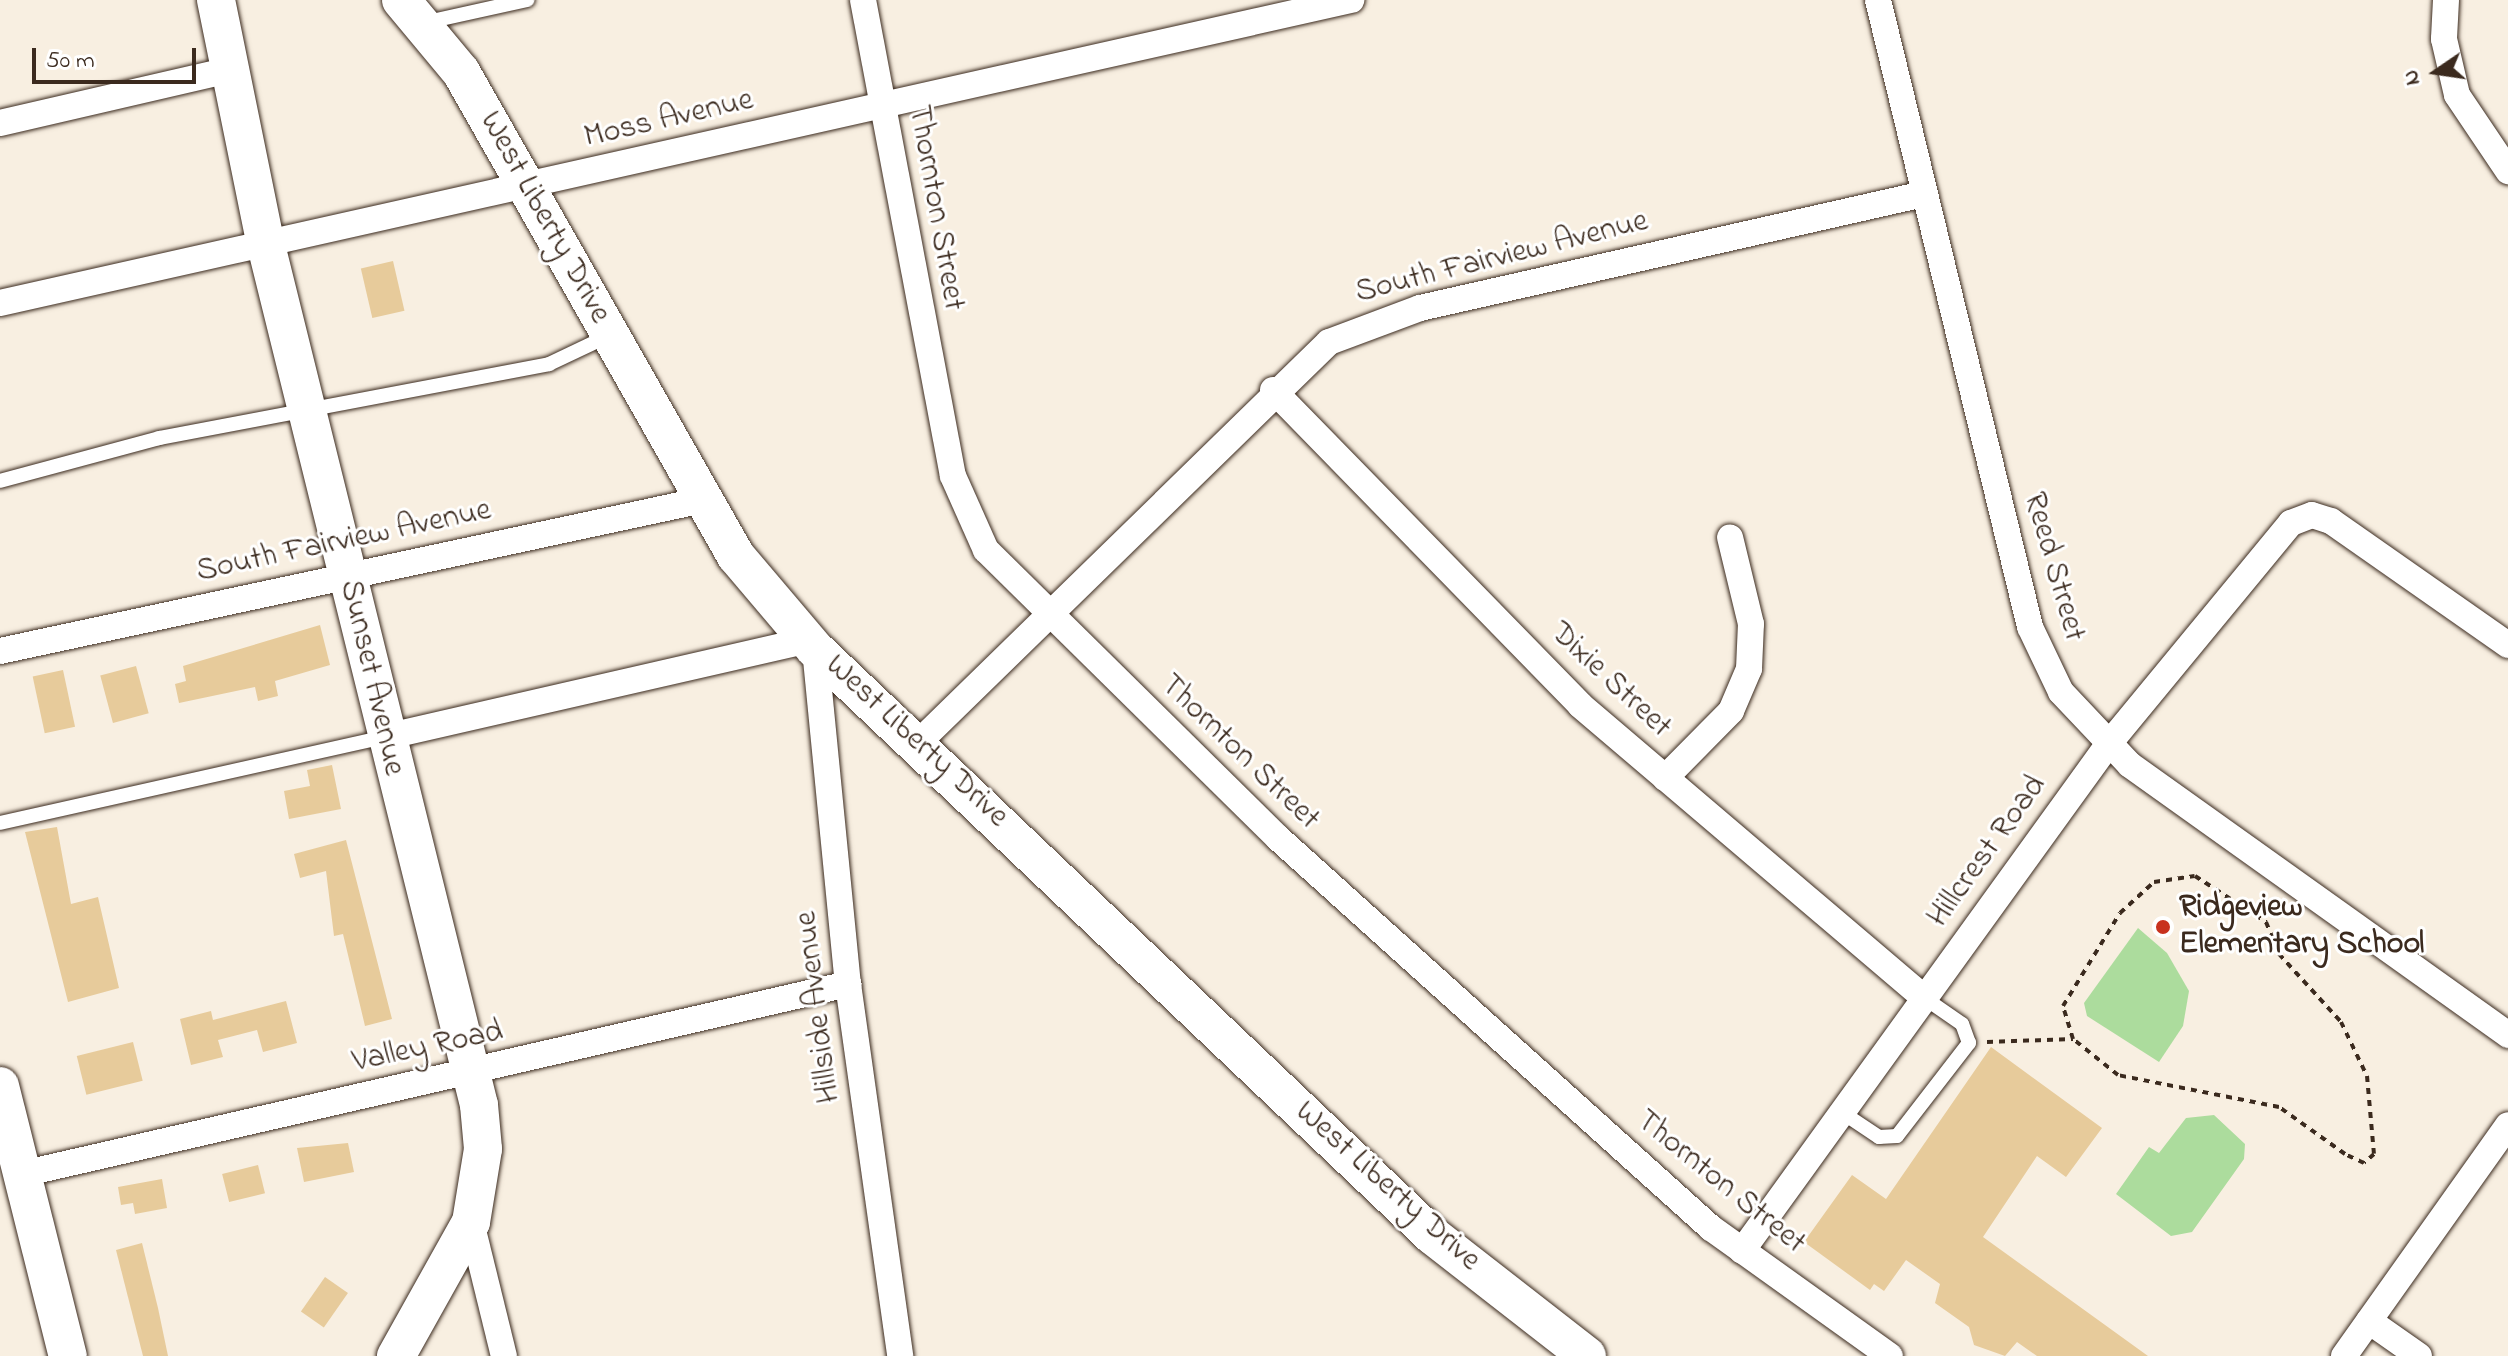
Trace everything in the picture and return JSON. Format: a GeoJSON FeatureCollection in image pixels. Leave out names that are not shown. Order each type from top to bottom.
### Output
{"type":"FeatureCollection","features":[{"type":"Feature","properties":{"kind":"main road","name":"Sunset Avenue"},"geometry":{"type":"LineString","coordinates":[[216,0],[266,245],[385,737],[471,1074],[483,1149],[471,1222]]}},
{"type":"Feature","properties":{"kind":"main road","name":"West Liberty Drive"},"geometry":{"type":"LineString","coordinates":[[412,12],[461,72],[736,556],[811,645],[919,742],[1433,1236],[1587,1356]]}},
{"type":"Feature","properties":{"kind":"main road"},"geometry":{"type":"LineString","coordinates":[[0,1086],[68,1356]]}},
{"type":"Feature","properties":{"kind":"main road"},"geometry":{"type":"LineString","coordinates":[[396,1356],[471,1222]]}},
{"type":"Feature","properties":{"kind":"street","name":"Thornton Street"},"geometry":{"type":"LineString","coordinates":[[863,0],[953,476],[986,550],[1045,614],[1278,838],[1742,1251],[1890,1356]]}},
{"type":"Feature","properties":{"kind":"street","name":"Moss Avenue"},"geometry":{"type":"LineString","coordinates":[[0,303],[1351,0]]}},
{"type":"Feature","properties":{"kind":"street","name":"Reed Street"},"geometry":{"type":"LineString","coordinates":[[1878,0],[2030,627],[2061,692],[2107,746],[2508,1035]]}},
{"type":"Feature","properties":{"kind":"street"},"geometry":{"type":"LineString","coordinates":[[2446,0],[2444,39],[2457,95],[2508,171]]}},
{"type":"Feature","properties":{"kind":"street"},"geometry":{"type":"LineString","coordinates":[[0,123],[230,70]]}},
{"type":"Feature","properties":{"kind":"street","name":"South Fairview Avenue"},"geometry":{"type":"LineString","coordinates":[[919,742],[1273,390],[1329,342],[1420,308],[1924,194]]}},
{"type":"Feature","properties":{"kind":"street","name":"Dixie Street"},"geometry":{"type":"LineString","coordinates":[[1273,390],[1580,705],[1923,997]]}},
{"type":"Feature","properties":{"kind":"street","name":"South Fairview Avenue"},"geometry":{"type":"LineString","coordinates":[[0,651],[703,500]]}},
{"type":"Feature","properties":{"kind":"street","name":"Hillcrest Road"},"geometry":{"type":"LineString","coordinates":[[1742,1251],[1840,1111],[2107,746],[2291,523],[2312,515],[2331,521],[2508,645]]}},
{"type":"Feature","properties":{"kind":"street"},"geometry":{"type":"LineString","coordinates":[[1665,778],[1731,711],[1749,669],[1751,624],[1730,537]]}},
{"type":"Feature","properties":{"kind":"street"},"geometry":{"type":"LineString","coordinates":[[385,737],[811,645]]}},
{"type":"Feature","properties":{"kind":"street","name":"Hillside Avenue"},"geometry":{"type":"LineString","coordinates":[[811,645],[848,984],[900,1356]]}},
{"type":"Feature","properties":{"kind":"street","name":"Valley Road"},"geometry":{"type":"LineString","coordinates":[[22,1174],[471,1074],[848,984]]}},
{"type":"Feature","properties":{"kind":"street"},"geometry":{"type":"LineString","coordinates":[[2344,1356],[2508,1125]]}},
{"type":"Feature","properties":{"kind":"street","name":"Sunset Avenue"},"geometry":{"type":"LineString","coordinates":[[471,1222],[504,1356]]}},
{"type":"Feature","properties":{"kind":"street"},"geometry":{"type":"LineString","coordinates":[[2369,1321],[2419,1356]]}},
{"type":"Feature","properties":{"kind":"lane"},"geometry":{"type":"LineString","coordinates":[[412,12],[527,0]]}},
{"type":"Feature","properties":{"kind":"lane"},"geometry":{"type":"LineString","coordinates":[[0,481],[306,408],[549,364],[610,335]]}},
{"type":"Feature","properties":{"kind":"lane"},"geometry":{"type":"LineString","coordinates":[[0,823],[385,737]]}},
{"type":"Feature","properties":{"kind":"lane"},"geometry":{"type":"LineString","coordinates":[[1840,1111],[1879,1137],[1897,1136],[1969,1043],[1962,1024],[1923,997]]}},
{"type":"Feature","properties":{"kind":"path"},"geometry":{"type":"LineString","coordinates":[[1969,1043],[2073,1039],[2118,1075],[2279,1107],[2345,1154],[2364,1163],[2374,1154],[2367,1076],[2341,1022],[2279,954],[2266,922],[2195,876],[2154,882],[2120,913],[2063,1006],[2073,1039]]}},
{"type":"Feature","properties":{"kind":"green space"},"geometry":{"type":"Polygon","coordinates":[[[2138,928],[2167,953],[2189,991],[2183,1026],[2159,1062],[2087,1016],[2084,1003],[2138,928]]]}},
{"type":"Feature","properties":{"kind":"green space"},"geometry":{"type":"Polygon","coordinates":[[[2214,1115],[2245,1144],[2244,1159],[2192,1232],[2171,1236],[2116,1194],[2149,1147],[2159,1153],[2186,1118],[2214,1115]]]}},
{"type":"Feature","properties":{"kind":"building"},"geometry":{"type":"Polygon","coordinates":[[[393,261],[404,311],[372,318],[361,268],[393,261]]]}},
{"type":"Feature","properties":{"kind":"building"},"geometry":{"type":"Polygon","coordinates":[[[320,625],[330,665],[275,681],[278,696],[258,701],[255,687],[179,703],[175,684],[186,681],[183,666],[320,625]]]}},
{"type":"Feature","properties":{"kind":"building"},"geometry":{"type":"Polygon","coordinates":[[[136,666],[149,713],[113,723],[100,676],[136,666]]]}},
{"type":"Feature","properties":{"kind":"building"},"geometry":{"type":"Polygon","coordinates":[[[63,670],[75,727],[45,733],[33,676],[63,670]]]}},
{"type":"Feature","properties":{"kind":"building"},"geometry":{"type":"Polygon","coordinates":[[[332,765],[341,809],[289,819],[284,791],[310,786],[307,770],[332,765]]]}},
{"type":"Feature","properties":{"kind":"building"},"geometry":{"type":"Polygon","coordinates":[[[57,827],[71,904],[98,897],[119,988],[68,1002],[25,832],[57,827]]]}},
{"type":"Feature","properties":{"kind":"building"},"geometry":{"type":"Polygon","coordinates":[[[346,840],[392,1019],[365,1026],[343,934],[334,936],[326,871],[300,878],[294,854],[346,840]]]}},
{"type":"Feature","properties":{"kind":"building"},"geometry":{"type":"Polygon","coordinates":[[[286,1001],[297,1043],[263,1052],[257,1030],[218,1040],[223,1057],[191,1065],[180,1019],[211,1011],[213,1020],[286,1001]]]}},
{"type":"Feature","properties":{"kind":"building"},"geometry":{"type":"Polygon","coordinates":[[[133,1042],[143,1081],[86,1095],[77,1056],[133,1042]]]}},
{"type":"Feature","properties":{"kind":"building"},"geometry":{"type":"Polygon","coordinates":[[[1991,1047],[2102,1128],[2066,1177],[2037,1156],[1983,1237],[2148,1356],[2037,1356],[2017,1342],[2005,1356],[1974,1345],[1969,1327],[1935,1303],[1940,1284],[1906,1260],[1884,1291],[1874,1284],[1870,1290],[1804,1242],[1852,1175],[1886,1199],[1991,1047]]]}},
{"type":"Feature","properties":{"kind":"building"},"geometry":{"type":"Polygon","coordinates":[[[348,1143],[354,1172],[304,1182],[297,1148],[348,1143]]]}},
{"type":"Feature","properties":{"kind":"building"},"geometry":{"type":"Polygon","coordinates":[[[258,1165],[265,1193],[229,1202],[222,1174],[258,1165]]]}},
{"type":"Feature","properties":{"kind":"building"},"geometry":{"type":"Polygon","coordinates":[[[162,1179],[167,1208],[135,1214],[133,1203],[121,1205],[118,1187],[162,1179]]]}},
{"type":"Feature","properties":{"kind":"building"},"geometry":{"type":"Polygon","coordinates":[[[142,1243],[168,1356],[143,1356],[116,1250],[142,1243]]]}},
{"type":"Feature","properties":{"kind":"building"},"geometry":{"type":"Polygon","coordinates":[[[325,1277],[348,1293],[324,1327],[301,1311],[325,1277]]]}},
{"type":"Feature","properties":{"kind":"place","name":"Ridgeview Elementary School"},"geometry":{"type":"Point","coordinates":[2163,927]}}]}
